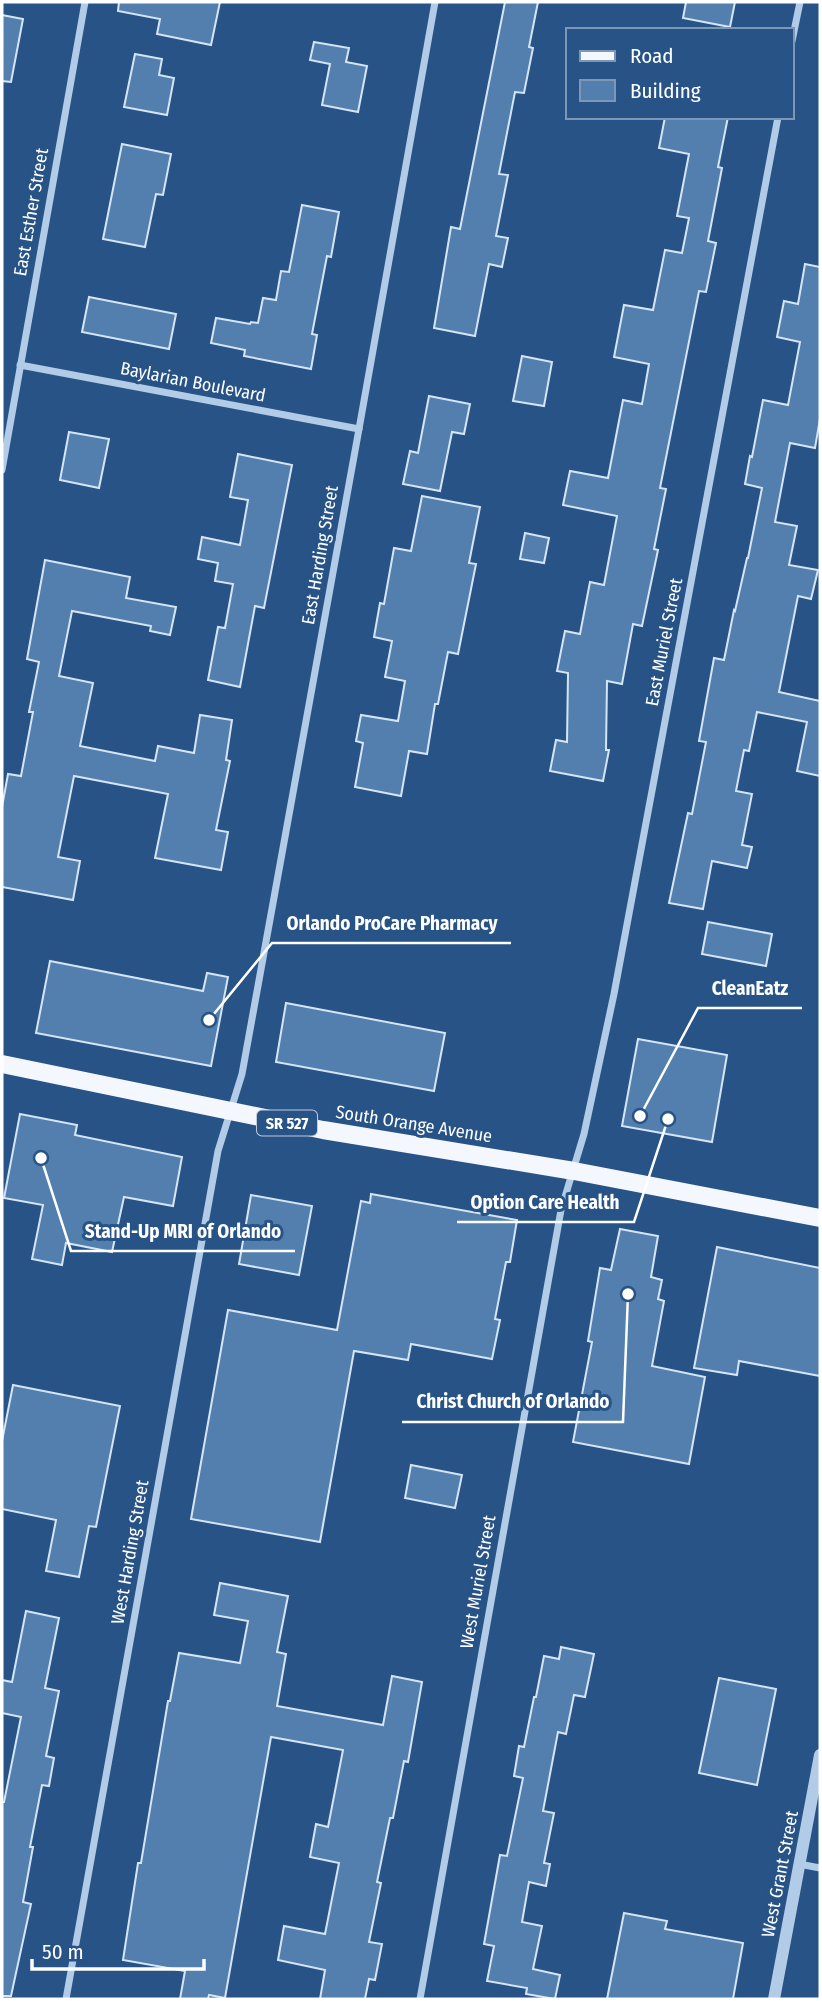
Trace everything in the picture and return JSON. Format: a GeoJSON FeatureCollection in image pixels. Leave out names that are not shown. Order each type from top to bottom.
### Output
{"type":"FeatureCollection","features":[{"type":"Feature","properties":{"kind":"main road","name":"South Orange Avenue"},"geometry":{"type":"LineString","coordinates":[[2,1064],[323,1130],[573,1171],[820,1218]]}},
{"type":"Feature","properties":{"kind":"street","name":"East Esther Street"},"geometry":{"type":"LineString","coordinates":[[2,470],[85,2]]}},
{"type":"Feature","properties":{"kind":"street","name":"East Harding Street"},"geometry":{"type":"LineString","coordinates":[[230,1112],[242,1074],[435,2]]}},
{"type":"Feature","properties":{"kind":"street"},"geometry":{"type":"LineString","coordinates":[[794,31],[800,2]]}},
{"type":"Feature","properties":{"kind":"street","name":"East Muriel Street"},"geometry":{"type":"LineString","coordinates":[[573,1171],[584,1134],[615,988],[778,119]]}},
{"type":"Feature","properties":{"kind":"street","name":"Baylarian Boulevard"},"geometry":{"type":"LineString","coordinates":[[20,365],[359,429]]}},
{"type":"Feature","properties":{"kind":"street","name":"West Harding Street"},"geometry":{"type":"LineString","coordinates":[[66,1999],[218,1151],[230,1112]]}},
{"type":"Feature","properties":{"kind":"street","name":"West Muriel Street"},"geometry":{"type":"LineString","coordinates":[[420,1999],[559,1223],[573,1171]]}},
{"type":"Feature","properties":{"kind":"street","name":"West Grant Street"},"geometry":{"type":"LineString","coordinates":[[774,1999],[820,1755]]}},
{"type":"Feature","properties":{"kind":"street"},"geometry":{"type":"LineString","coordinates":[[799,1864],[820,1868]]}},
{"type":"Feature","properties":{"kind":"building"},"geometry":{"type":"Polygon","coordinates":[[[119,2],[220,2],[211,45],[157,34],[160,19],[118,11],[119,2]]]}},
{"type":"Feature","properties":{"kind":"building"},"geometry":{"type":"Polygon","coordinates":[[[505,2],[538,2],[524,93],[515,92],[499,174],[508,175],[496,236],[508,238],[502,267],[489,264],[475,336],[434,328],[451,227],[460,229],[505,2]]]}},
{"type":"Feature","properties":{"kind":"building"},"geometry":{"type":"Polygon","coordinates":[[[686,2],[735,2],[730,27],[683,18],[686,2]]]}},
{"type":"Feature","properties":{"kind":"building"},"geometry":{"type":"Polygon","coordinates":[[[2,15],[23,19],[11,82],[2,81],[2,15]]]}},
{"type":"Feature","properties":{"kind":"building"},"geometry":{"type":"Polygon","coordinates":[[[314,42],[349,48],[346,62],[367,66],[358,112],[322,105],[330,64],[310,60],[314,42]]]}},
{"type":"Feature","properties":{"kind":"building"},"geometry":{"type":"Polygon","coordinates":[[[135,54],[162,59],[159,75],[174,78],[167,115],[124,107],[135,54]]]}},
{"type":"Feature","properties":{"kind":"building"},"geometry":{"type":"Polygon","coordinates":[[[665,119],[728,119],[718,167],[722,168],[708,241],[716,243],[706,292],[699,291],[660,488],[666,489],[654,549],[658,550],[642,626],[633,624],[622,684],[607,681],[606,750],[609,750],[603,781],[550,771],[556,740],[567,742],[568,673],[557,671],[565,631],[580,634],[590,582],[604,585],[617,516],[563,505],[570,471],[608,478],[623,400],[642,404],[649,364],[614,357],[624,305],[653,310],[665,250],[682,253],[689,218],[677,216],[689,154],[659,148],[665,119]]]}},
{"type":"Feature","properties":{"kind":"building"},"geometry":{"type":"Polygon","coordinates":[[[122,144],[171,154],[163,195],[156,194],[145,247],[103,239],[122,144]]]}},
{"type":"Feature","properties":{"kind":"building"},"geometry":{"type":"Polygon","coordinates":[[[302,205],[339,212],[331,257],[327,256],[312,334],[317,335],[311,369],[244,356],[245,350],[211,343],[216,318],[258,323],[263,298],[276,300],[281,271],[289,272],[302,205]]]}},
{"type":"Feature","properties":{"kind":"building"},"geometry":{"type":"Polygon","coordinates":[[[805,264],[820,267],[820,419],[815,448],[790,443],[775,522],[797,526],[789,565],[818,570],[811,599],[798,596],[779,692],[820,701],[820,776],[797,771],[807,722],[757,712],[749,751],[744,750],[736,791],[752,794],[742,845],[752,847],[747,868],[712,861],[703,909],[669,903],[688,813],[692,814],[706,742],[699,741],[714,658],[724,660],[762,488],[745,484],[750,456],[752,457],[763,400],[788,405],[800,342],[777,337],[784,301],[798,304],[805,264]]]}},
{"type":"Feature","properties":{"kind":"building"},"geometry":{"type":"Polygon","coordinates":[[[89,297],[176,314],[169,349],[82,332],[89,297]]]}},
{"type":"Feature","properties":{"kind":"building"},"geometry":{"type":"Polygon","coordinates":[[[522,356],[552,362],[544,406],[513,401],[522,356]]]}},
{"type":"Feature","properties":{"kind":"building"},"geometry":{"type":"Polygon","coordinates":[[[429,396],[470,404],[464,434],[452,432],[440,491],[403,484],[410,451],[418,453],[429,396]]]}},
{"type":"Feature","properties":{"kind":"building"},"geometry":{"type":"Polygon","coordinates":[[[69,432],[109,439],[99,488],[60,480],[69,432]]]}},
{"type":"Feature","properties":{"kind":"building"},"geometry":{"type":"Polygon","coordinates":[[[238,454],[292,465],[264,608],[255,606],[240,687],[208,680],[218,627],[225,628],[233,584],[215,581],[218,563],[198,559],[202,537],[240,545],[248,500],[230,497],[238,454]]]}},
{"type":"Feature","properties":{"kind":"building"},"geometry":{"type":"Polygon","coordinates":[[[422,496],[480,507],[469,563],[476,564],[458,654],[448,652],[438,704],[435,704],[427,754],[409,751],[401,796],[355,787],[363,743],[356,741],[361,715],[398,721],[405,681],[385,677],[392,641],[374,637],[380,603],[384,604],[394,548],[411,551],[422,496]]]}},
{"type":"Feature","properties":{"kind":"building"},"geometry":{"type":"Polygon","coordinates":[[[525,533],[549,538],[544,563],[520,559],[525,533]]]}},
{"type":"Feature","properties":{"kind":"building"},"geometry":{"type":"Polygon","coordinates":[[[45,560],[130,577],[126,598],[176,607],[170,635],[150,631],[151,626],[72,611],[59,676],[93,683],[80,746],[155,761],[158,746],[194,753],[200,715],[232,720],[226,760],[230,761],[216,830],[228,832],[221,870],[155,858],[168,794],[74,776],[58,857],[80,861],[73,900],[2,887],[2,807],[8,774],[21,776],[33,712],[29,712],[39,662],[27,659],[45,560]]]}},
{"type":"Feature","properties":{"kind":"building"},"geometry":{"type":"Polygon","coordinates":[[[708,922],[772,934],[766,966],[702,954],[708,922]]]}},
{"type":"Feature","properties":{"kind":"building"},"geometry":{"type":"Polygon","coordinates":[[[50,961],[203,991],[207,973],[228,977],[211,1066],[36,1033],[50,961]]]}},
{"type":"Feature","properties":{"kind":"building"},"geometry":{"type":"Polygon","coordinates":[[[286,1003],[445,1033],[434,1091],[276,1062],[286,1003]]]}},
{"type":"Feature","properties":{"kind":"building"},"geometry":{"type":"Polygon","coordinates":[[[638,1039],[727,1055],[712,1142],[622,1126],[638,1039]]]}},
{"type":"Feature","properties":{"kind":"building"},"geometry":{"type":"Polygon","coordinates":[[[20,1114],[77,1125],[75,1135],[182,1157],[173,1206],[124,1197],[112,1252],[66,1243],[62,1265],[32,1259],[43,1205],[4,1198],[20,1114]]]}},
{"type":"Feature","properties":{"kind":"building"},"geometry":{"type":"Polygon","coordinates":[[[371,1194],[517,1220],[510,1262],[506,1262],[495,1319],[500,1320],[492,1359],[411,1344],[408,1360],[354,1351],[320,1542],[191,1519],[228,1310],[337,1330],[361,1201],[370,1203],[371,1194]]]}},
{"type":"Feature","properties":{"kind":"building"},"geometry":{"type":"Polygon","coordinates":[[[251,1195],[312,1206],[299,1275],[239,1264],[251,1195]]]}},
{"type":"Feature","properties":{"kind":"building"},"geometry":{"type":"Polygon","coordinates":[[[620,1229],[658,1236],[651,1277],[662,1280],[658,1299],[664,1301],[652,1366],[705,1377],[689,1464],[573,1442],[592,1342],[588,1341],[600,1268],[611,1270],[620,1229]]]}},
{"type":"Feature","properties":{"kind":"building"},"geometry":{"type":"Polygon","coordinates":[[[717,1247],[820,1268],[820,1376],[739,1361],[737,1375],[694,1368],[717,1247]]]}},
{"type":"Feature","properties":{"kind":"building"},"geometry":{"type":"Polygon","coordinates":[[[13,1385],[120,1406],[96,1527],[89,1526],[79,1577],[46,1571],[56,1520],[2,1509],[2,1441],[13,1385]]]}},
{"type":"Feature","properties":{"kind":"building"},"geometry":{"type":"Polygon","coordinates":[[[411,1465],[462,1475],[455,1508],[405,1498],[411,1465]]]}},
{"type":"Feature","properties":{"kind":"building"},"geometry":{"type":"Polygon","coordinates":[[[220,1583],[288,1596],[277,1652],[286,1654],[277,1706],[383,1725],[392,1676],[422,1682],[408,1762],[404,1761],[377,1882],[381,1883],[369,1942],[382,1944],[375,1980],[369,1979],[365,1999],[320,1999],[325,1970],[278,1960],[284,1926],[325,1934],[339,1863],[310,1857],[316,1824],[328,1827],[343,1750],[271,1737],[225,1998],[209,1995],[208,1999],[180,1999],[185,1971],[123,1960],[138,1863],[141,1863],[168,1701],[179,1653],[240,1663],[248,1621],[214,1615],[220,1583]]]}},
{"type":"Feature","properties":{"kind":"building"},"geometry":{"type":"Polygon","coordinates":[[[26,1611],[59,1618],[45,1688],[59,1691],[46,1756],[54,1758],[49,1786],[42,1785],[30,1847],[33,1847],[23,1902],[31,1904],[11,1996],[2,1996],[2,1802],[21,1717],[2,1713],[2,1680],[12,1682],[26,1611]]]}},
{"type":"Feature","properties":{"kind":"building"},"geometry":{"type":"Polygon","coordinates":[[[561,1647],[594,1654],[585,1697],[574,1695],[566,1734],[558,1732],[543,1811],[554,1813],[544,1863],[550,1864],[546,1886],[529,1882],[522,1922],[542,1926],[533,1969],[560,1975],[555,1999],[526,1994],[527,1988],[487,1981],[494,1946],[484,1944],[500,1855],[507,1856],[523,1778],[514,1776],[519,1746],[524,1747],[544,1656],[559,1659],[561,1647]]]}},
{"type":"Feature","properties":{"kind":"building"},"geometry":{"type":"Polygon","coordinates":[[[719,1678],[776,1689],[757,1785],[699,1773],[719,1678]]]}},
{"type":"Feature","properties":{"kind":"building"},"geometry":{"type":"Polygon","coordinates":[[[624,1913],[667,1921],[665,1929],[743,1943],[733,1999],[607,1999],[624,1913]]]}},
{"type":"Feature","properties":{"kind":"place","name":"Orlando ProCare Pharmacy"},"geometry":{"type":"Point","coordinates":[209,1020]}},
{"type":"Feature","properties":{"kind":"place","name":"CleanEatz"},"geometry":{"type":"Point","coordinates":[640,1116]}},
{"type":"Feature","properties":{"kind":"place","name":"Option Care Health"},"geometry":{"type":"Point","coordinates":[668,1119]}},
{"type":"Feature","properties":{"kind":"place","name":"Stand-Up MRI of Orlando"},"geometry":{"type":"Point","coordinates":[41,1158]}},
{"type":"Feature","properties":{"kind":"place","name":"Christ Church of Orlando"},"geometry":{"type":"Point","coordinates":[628,1294]}}]}
